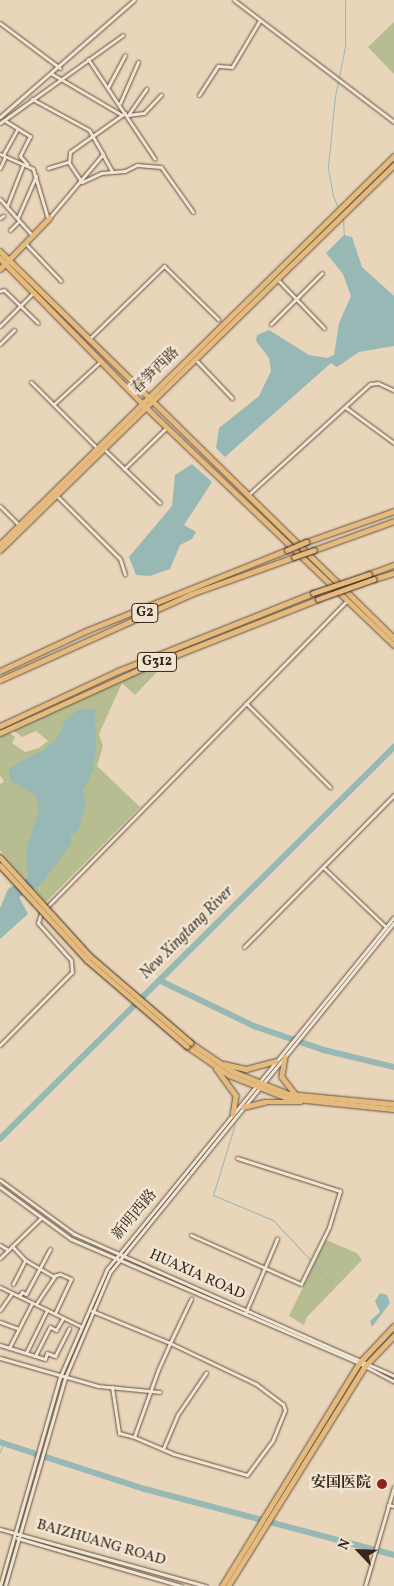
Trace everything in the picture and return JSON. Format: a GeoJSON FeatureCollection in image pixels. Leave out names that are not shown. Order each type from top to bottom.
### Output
{"type":"FeatureCollection","features":[{"type":"Feature","properties":{"kind":"highway","name":"G2"},"geometry":{"type":"LineString","coordinates":[[0,671],[88,630],[306,542],[394,511]]}},
{"type":"Feature","properties":{"kind":"highway","name":"G2"},"geometry":{"type":"LineString","coordinates":[[0,680],[191,594],[394,521]]}},
{"type":"Feature","properties":{"kind":"highway","name":"G312"},"geometry":{"type":"LineString","coordinates":[[0,726],[118,671],[313,593],[394,565]]}},
{"type":"Feature","properties":{"kind":"highway","name":"G312"},"geometry":{"type":"LineString","coordinates":[[0,733],[138,670],[318,598],[394,573]]}},
{"type":"Feature","properties":{"kind":"main road","name":"春笋西路"},"geometry":{"type":"LineString","coordinates":[[0,550],[21,526],[147,398],[394,156]]}},
{"type":"Feature","properties":{"kind":"main road","name":"春笋西路"},"geometry":{"type":"LineString","coordinates":[[0,544],[57,496],[148,409],[254,306],[394,165]]}},
{"type":"Feature","properties":{"kind":"main road"},"geometry":{"type":"LineString","coordinates":[[4,264],[48,218]]}},
{"type":"Feature","properties":{"kind":"main road"},"geometry":{"type":"LineString","coordinates":[[0,251],[4,264],[89,340],[394,638]]}},
{"type":"Feature","properties":{"kind":"main road"},"geometry":{"type":"LineString","coordinates":[[0,258],[148,409],[394,645]]}},
{"type":"Feature","properties":{"kind":"main road"},"geometry":{"type":"LineString","coordinates":[[248,299],[254,306]]}},
{"type":"Feature","properties":{"kind":"main road"},"geometry":{"type":"LineString","coordinates":[[0,857],[90,956],[189,1045],[259,1086],[297,1096],[394,1104]]}},
{"type":"Feature","properties":{"kind":"main road"},"geometry":{"type":"LineString","coordinates":[[0,865],[87,960],[216,1068],[236,1096],[233,1114]]}},
{"type":"Feature","properties":{"kind":"main road"},"geometry":{"type":"LineString","coordinates":[[285,1057],[282,1077],[297,1096]]}},
{"type":"Feature","properties":{"kind":"main road"},"geometry":{"type":"LineString","coordinates":[[215,1060],[246,1068],[275,1061]]}},
{"type":"Feature","properties":{"kind":"main road"},"geometry":{"type":"LineString","coordinates":[[216,1068],[259,1086],[303,1101]]}},
{"type":"Feature","properties":{"kind":"main road"},"geometry":{"type":"LineString","coordinates":[[243,1107],[264,1102],[303,1101],[394,1109]]}},
{"type":"Feature","properties":{"kind":"main road"},"geometry":{"type":"LineString","coordinates":[[222,1586],[256,1528],[361,1361],[394,1326]]}},
{"type":"Feature","properties":{"kind":"main road"},"geometry":{"type":"LineString","coordinates":[[228,1586],[367,1364],[394,1336]]}},
{"type":"Feature","properties":{"kind":"street"},"geometry":{"type":"LineString","coordinates":[[0,117],[60,68],[134,0]]}},
{"type":"Feature","properties":{"kind":"street"},"geometry":{"type":"LineString","coordinates":[[234,0],[394,122]]}},
{"type":"Feature","properties":{"kind":"street"},"geometry":{"type":"LineString","coordinates":[[199,95],[218,66],[232,67],[260,20]]}},
{"type":"Feature","properties":{"kind":"street"},"geometry":{"type":"LineString","coordinates":[[0,22],[60,68]]}},
{"type":"Feature","properties":{"kind":"street"},"geometry":{"type":"LineString","coordinates":[[103,154],[82,182],[48,218],[36,175],[20,156],[30,136],[2,122],[123,35]]}},
{"type":"Feature","properties":{"kind":"street"},"geometry":{"type":"LineString","coordinates":[[108,87],[125,55]]}},
{"type":"Feature","properties":{"kind":"street"},"geometry":{"type":"LineString","coordinates":[[88,59],[120,104],[124,114],[155,159]]}},
{"type":"Feature","properties":{"kind":"street"},"geometry":{"type":"LineString","coordinates":[[120,104],[138,62]]}},
{"type":"Feature","properties":{"kind":"street"},"geometry":{"type":"LineString","coordinates":[[52,74],[124,114],[144,113],[161,95]]}},
{"type":"Feature","properties":{"kind":"street"},"geometry":{"type":"LineString","coordinates":[[82,182],[68,162],[70,152],[124,114],[146,89]]}},
{"type":"Feature","properties":{"kind":"street"},"geometry":{"type":"LineString","coordinates":[[32,99],[94,134],[112,171]]}},
{"type":"Feature","properties":{"kind":"street"},"geometry":{"type":"LineString","coordinates":[[0,168],[3,156],[17,130]]}},
{"type":"Feature","properties":{"kind":"street"},"geometry":{"type":"LineString","coordinates":[[3,156],[23,166],[28,165]]}},
{"type":"Feature","properties":{"kind":"street"},"geometry":{"type":"LineString","coordinates":[[48,168],[68,162]]}},
{"type":"Feature","properties":{"kind":"street"},"geometry":{"type":"LineString","coordinates":[[82,182],[112,171],[125,171],[137,165],[162,167],[193,212]]}},
{"type":"Feature","properties":{"kind":"street"},"geometry":{"type":"LineString","coordinates":[[7,206],[23,166]]}},
{"type":"Feature","properties":{"kind":"street"},"geometry":{"type":"LineString","coordinates":[[10,230],[18,219],[36,175]]}},
{"type":"Feature","properties":{"kind":"street"},"geometry":{"type":"LineString","coordinates":[[0,199],[32,235]]}},
{"type":"Feature","properties":{"kind":"street"},"geometry":{"type":"LineString","coordinates":[[25,242],[60,281]]}},
{"type":"Feature","properties":{"kind":"street"},"geometry":{"type":"LineString","coordinates":[[89,340],[164,266],[218,319]]}},
{"type":"Feature","properties":{"kind":"street"},"geometry":{"type":"LineString","coordinates":[[271,324],[322,273]]}},
{"type":"Feature","properties":{"kind":"street"},"geometry":{"type":"LineString","coordinates":[[279,281],[324,328]]}},
{"type":"Feature","properties":{"kind":"street"},"geometry":{"type":"LineString","coordinates":[[0,291],[4,290],[38,323]]}},
{"type":"Feature","properties":{"kind":"street"},"geometry":{"type":"LineString","coordinates":[[0,326],[34,292]]}},
{"type":"Feature","properties":{"kind":"street"},"geometry":{"type":"LineString","coordinates":[[0,344],[14,330]]}},
{"type":"Feature","properties":{"kind":"street"},"geometry":{"type":"LineString","coordinates":[[54,404],[100,361]]}},
{"type":"Feature","properties":{"kind":"street"},"geometry":{"type":"LineString","coordinates":[[197,361],[232,398]]}},
{"type":"Feature","properties":{"kind":"street"},"geometry":{"type":"LineString","coordinates":[[31,382],[97,448]]}},
{"type":"Feature","properties":{"kind":"street"},"geometry":{"type":"LineString","coordinates":[[248,496],[373,383],[393,390]]}},
{"type":"Feature","properties":{"kind":"street"},"geometry":{"type":"LineString","coordinates":[[346,407],[394,443]]}},
{"type":"Feature","properties":{"kind":"street"},"geometry":{"type":"LineString","coordinates":[[124,469],[167,427]]}},
{"type":"Feature","properties":{"kind":"street"},"geometry":{"type":"LineString","coordinates":[[105,450],[160,503]]}},
{"type":"Feature","properties":{"kind":"street"},"geometry":{"type":"LineString","coordinates":[[57,496],[120,559],[125,574]]}},
{"type":"Feature","properties":{"kind":"street"},"geometry":{"type":"LineString","coordinates":[[0,506],[21,526]]}},
{"type":"Feature","properties":{"kind":"street"},"geometry":{"type":"LineString","coordinates":[[0,1045],[72,972],[71,960],[38,923],[41,913],[348,600]]}},
{"type":"Feature","properties":{"kind":"street"},"geometry":{"type":"LineString","coordinates":[[246,704],[330,787]]}},
{"type":"Feature","properties":{"kind":"street"},"geometry":{"type":"LineString","coordinates":[[244,947],[394,795]]}},
{"type":"Feature","properties":{"kind":"street"},"geometry":{"type":"LineString","coordinates":[[323,867],[386,927]]}},
{"type":"Feature","properties":{"kind":"street","name":"新明西路"},"geometry":{"type":"LineString","coordinates":[[4,1586],[43,1447],[65,1378],[92,1311],[119,1260],[243,1107],[298,1032],[394,917]]}},
{"type":"Feature","properties":{"kind":"street","name":"新明西路"},"geometry":{"type":"LineString","coordinates":[[0,1586],[38,1446],[60,1376],[80,1326],[114,1258],[233,1114],[285,1057],[394,923]]}},
{"type":"Feature","properties":{"kind":"street"},"geometry":{"type":"LineString","coordinates":[[191,1235],[301,1284],[329,1227],[340,1191],[237,1158]]}},
{"type":"Feature","properties":{"kind":"street","name":"HUAXIA ROAD"},"geometry":{"type":"LineString","coordinates":[[0,1180],[58,1224],[394,1376]]}},
{"type":"Feature","properties":{"kind":"street","name":"HUAXIA ROAD"},"geometry":{"type":"LineString","coordinates":[[0,1187],[41,1218],[72,1238],[244,1314],[361,1361]]}},
{"type":"Feature","properties":{"kind":"street"},"geometry":{"type":"LineString","coordinates":[[0,1258],[41,1218]]}},
{"type":"Feature","properties":{"kind":"street"},"geometry":{"type":"LineString","coordinates":[[244,1314],[277,1239]]}},
{"type":"Feature","properties":{"kind":"street"},"geometry":{"type":"LineString","coordinates":[[0,1245],[8,1250]]}},
{"type":"Feature","properties":{"kind":"street"},"geometry":{"type":"LineString","coordinates":[[12,1246],[25,1260],[55,1276]]}},
{"type":"Feature","properties":{"kind":"street"},"geometry":{"type":"LineString","coordinates":[[19,1296],[22,1292],[26,1294],[50,1249]]}},
{"type":"Feature","properties":{"kind":"street"},"geometry":{"type":"LineString","coordinates":[[13,1284],[25,1260]]}},
{"type":"Feature","properties":{"kind":"street"},"geometry":{"type":"LineString","coordinates":[[9,1348],[34,1304],[55,1276],[60,1274],[71,1279],[55,1314]]}},
{"type":"Feature","properties":{"kind":"street"},"geometry":{"type":"LineString","coordinates":[[0,1287],[80,1326]]}},
{"type":"Feature","properties":{"kind":"street"},"geometry":{"type":"LineString","coordinates":[[0,1310],[12,1293]]}},
{"type":"Feature","properties":{"kind":"street"},"geometry":{"type":"LineString","coordinates":[[134,1438],[170,1343],[191,1299]]}},
{"type":"Feature","properties":{"kind":"street"},"geometry":{"type":"LineString","coordinates":[[26,1353],[47,1310]]}},
{"type":"Feature","properties":{"kind":"street"},"geometry":{"type":"LineString","coordinates":[[92,1311],[170,1343],[256,1384],[283,1404],[285,1410],[273,1440],[247,1475],[119,1433],[112,1387]]}},
{"type":"Feature","properties":{"kind":"street"},"geometry":{"type":"LineString","coordinates":[[36,1356],[50,1327],[56,1330],[63,1318]]}},
{"type":"Feature","properties":{"kind":"street"},"geometry":{"type":"LineString","coordinates":[[0,1322],[19,1329]]}},
{"type":"Feature","properties":{"kind":"street"},"geometry":{"type":"LineString","coordinates":[[0,1345],[44,1359],[47,1353],[55,1356],[69,1328]]}},
{"type":"Feature","properties":{"kind":"street"},"geometry":{"type":"LineString","coordinates":[[0,1359],[65,1378],[112,1387],[160,1392]]}},
{"type":"Feature","properties":{"kind":"street","name":"HUAXIA ROAD"},"geometry":{"type":"LineString","coordinates":[[367,1364],[394,1382]]}},
{"type":"Feature","properties":{"kind":"street"},"geometry":{"type":"LineString","coordinates":[[163,1449],[178,1414],[206,1373]]}},
{"type":"Feature","properties":{"kind":"street"},"geometry":{"type":"LineString","coordinates":[[365,1586],[394,1487]]}},
{"type":"Feature","properties":{"kind":"street"},"geometry":{"type":"LineString","coordinates":[[388,1505],[394,1506]]}},
{"type":"Feature","properties":{"kind":"street"},"geometry":{"type":"LineString","coordinates":[[0,1528],[14,1533]]}},
{"type":"Feature","properties":{"kind":"street","name":"BAIZHUANG ROAD"},"geometry":{"type":"LineString","coordinates":[[181,1586],[18,1539],[14,1533],[20,1531],[206,1586]]}},
{"type":"Feature","properties":{"kind":"green space"},"geometry":{"type":"Polygon","coordinates":[[[394,22],[394,74],[368,47],[394,22]]]}},
{"type":"Feature","properties":{"kind":"green space"},"geometry":{"type":"Polygon","coordinates":[[[153,666],[157,672],[135,695],[122,683],[99,734],[103,746],[97,766],[140,807],[46,902],[0,850],[0,784],[4,782],[0,775],[0,736],[8,732],[15,737],[12,743],[25,752],[39,748],[48,741],[36,731],[22,737],[13,730],[153,666]]]}},
{"type":"Feature","properties":{"kind":"green space"},"geometry":{"type":"Polygon","coordinates":[[[326,1240],[357,1253],[362,1260],[307,1317],[304,1325],[289,1316],[326,1240]]]}},
{"type":"Feature","properties":{"kind":"water"},"geometry":{"type":"Polygon","coordinates":[[[344,235],[352,237],[362,267],[394,296],[394,346],[359,352],[337,367],[331,363],[225,457],[216,448],[219,428],[259,396],[271,371],[269,358],[256,341],[257,335],[269,330],[309,355],[327,358],[334,355],[339,323],[351,296],[343,274],[326,253],[344,235]]]}},
{"type":"Feature","properties":{"kind":"water"},"geometry":{"type":"Polygon","coordinates":[[[192,464],[212,482],[184,525],[196,532],[192,539],[180,545],[170,569],[150,576],[136,575],[129,557],[172,506],[175,475],[192,464]]]}},
{"type":"Feature","properties":{"kind":"water"},"geometry":{"type":"Polygon","coordinates":[[[80,709],[95,709],[96,748],[93,771],[83,790],[86,804],[78,831],[71,835],[71,844],[41,884],[19,897],[28,914],[0,939],[0,908],[8,889],[28,878],[26,850],[39,810],[36,796],[10,780],[9,768],[45,749],[58,737],[66,719],[80,709]]]}},
{"type":"Feature","properties":{"kind":"water"},"geometry":{"type":"Polygon","coordinates":[[[380,1293],[387,1295],[390,1303],[372,1327],[370,1321],[380,1312],[375,1301],[380,1293]]]}},
{"type":"Feature","properties":{"kind":"waterway"},"geometry":{"type":"LineString","coordinates":[[341,214],[333,196],[328,167],[335,96],[345,47],[345,0]]}},
{"type":"Feature","properties":{"kind":"waterway"},"geometry":{"type":"LineString","coordinates":[[343,218],[344,235]]}},
{"type":"Feature","properties":{"kind":"waterway","name":"New Xingtang River"},"geometry":{"type":"LineString","coordinates":[[0,1139],[394,747]]}},
{"type":"Feature","properties":{"kind":"waterway"},"geometry":{"type":"LineString","coordinates":[[159,980],[254,1026],[324,1050],[394,1067]]}},
{"type":"Feature","properties":{"kind":"waterway"},"geometry":{"type":"LineString","coordinates":[[235,1124],[213,1195],[273,1220],[332,1283]]}},
{"type":"Feature","properties":{"kind":"waterway"},"geometry":{"type":"LineString","coordinates":[[0,1442],[145,1489],[394,1555]]}},
{"type":"Feature","properties":{"kind":"waterway"},"geometry":{"type":"LineString","coordinates":[[0,1452],[3,1443]]}},
{"type":"Feature","properties":{"kind":"place","name":"安国医院"},"geometry":{"type":"Point","coordinates":[382,1484]}}]}
